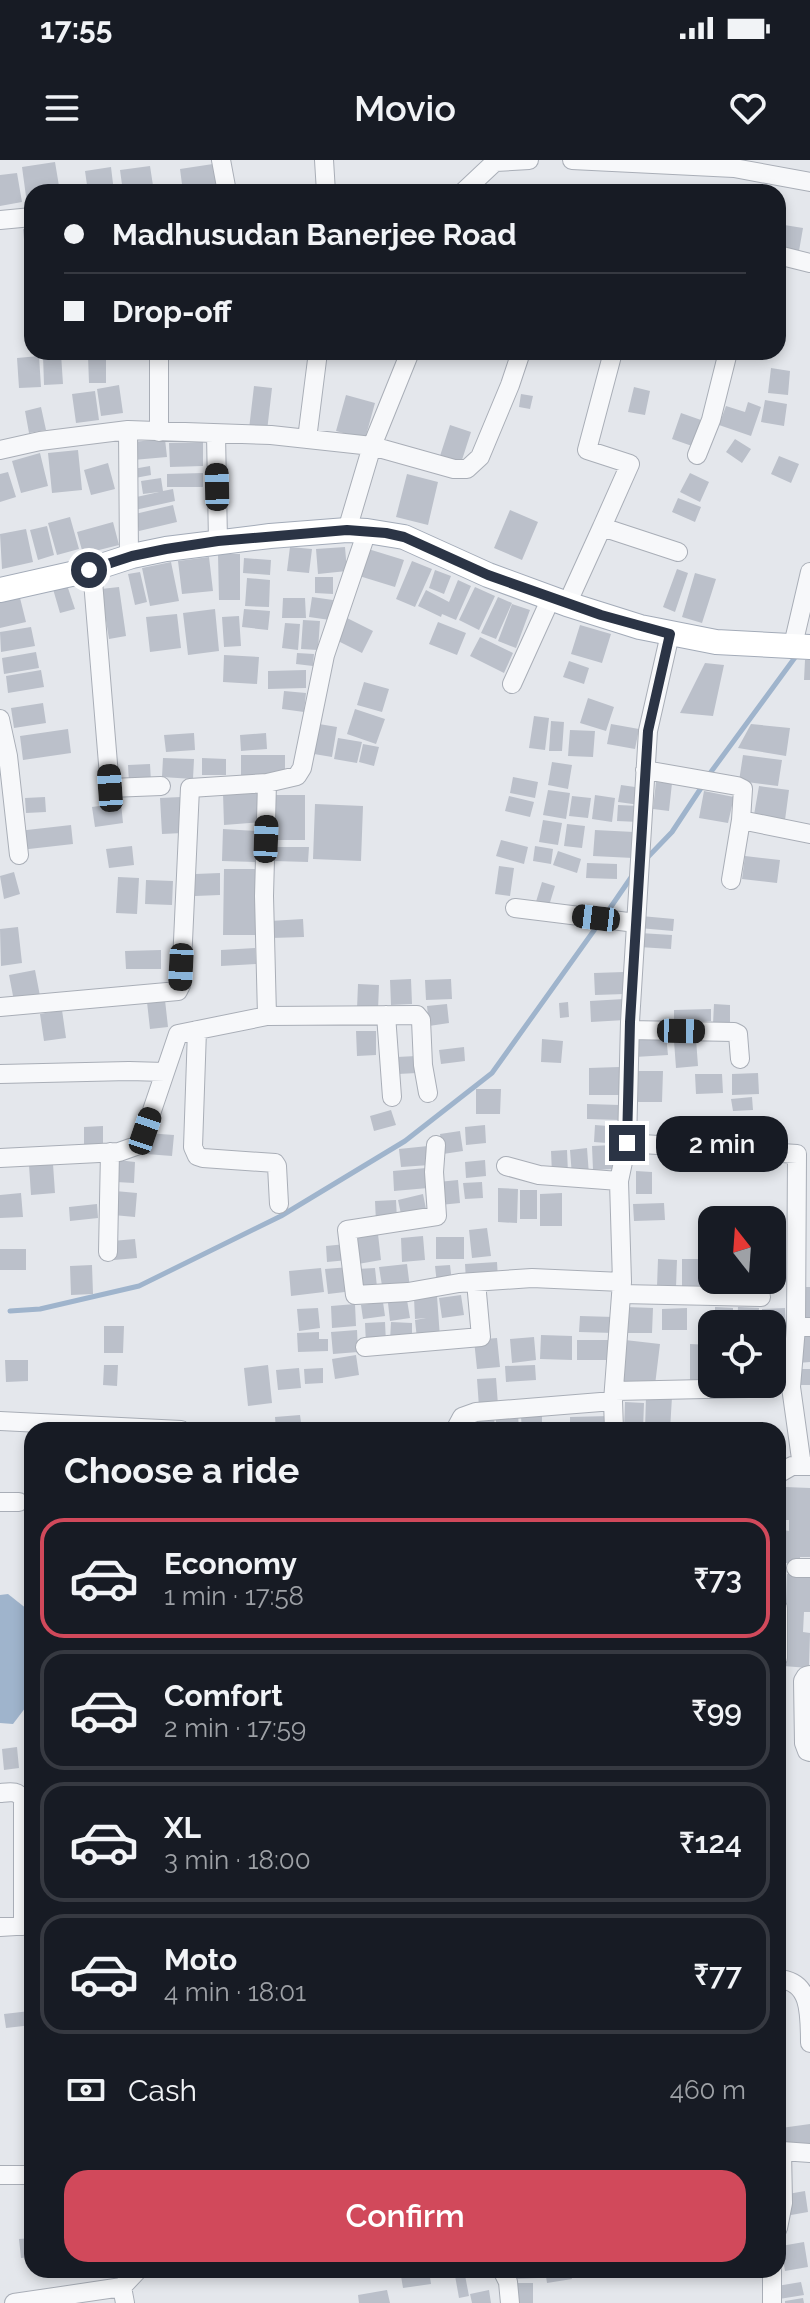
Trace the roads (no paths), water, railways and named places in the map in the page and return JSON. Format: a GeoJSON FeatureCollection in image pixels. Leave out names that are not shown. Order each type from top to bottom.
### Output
{"type":"FeatureCollection","features":[{"type":"Feature","properties":{"kind":"main road"},"geometry":{"type":"LineString","coordinates":[[0,590],[92,569],[129,557],[218,541],[357,530],[404,537],[488,575],[640,627],[716,642],[796,645]]}},
{"type":"Feature","properties":{"kind":"street"},"geometry":{"type":"LineString","coordinates":[[221,160],[226,184]]}},
{"type":"Feature","properties":{"kind":"street"},"geometry":{"type":"LineString","coordinates":[[324,160],[326,184]]}},
{"type":"Feature","properties":{"kind":"street"},"geometry":{"type":"LineString","coordinates":[[472,184],[495,162],[529,160]]}},
{"type":"Feature","properties":{"kind":"street"},"geometry":{"type":"LineString","coordinates":[[572,160],[734,168],[810,182]]}},
{"type":"Feature","properties":{"kind":"street"},"geometry":{"type":"LineString","coordinates":[[0,220],[24,218]]}},
{"type":"Feature","properties":{"kind":"street"},"geometry":{"type":"LineString","coordinates":[[786,257],[810,263]]}},
{"type":"Feature","properties":{"kind":"street"},"geometry":{"type":"LineString","coordinates":[[159,360],[159,432]]}},
{"type":"Feature","properties":{"kind":"street"},"geometry":{"type":"LineString","coordinates":[[307,439],[317,360]]}},
{"type":"Feature","properties":{"kind":"street"},"geometry":{"type":"LineString","coordinates":[[0,1007],[178,991],[181,985],[190,788],[267,783],[297,776],[302,768],[325,655],[357,530],[372,446],[407,360]]}},
{"type":"Feature","properties":{"kind":"street"},"geometry":{"type":"LineString","coordinates":[[0,450],[40,441],[128,430],[271,435],[372,446],[454,469],[467,469],[480,457],[518,360]]}},
{"type":"Feature","properties":{"kind":"street"},"geometry":{"type":"LineString","coordinates":[[512,684],[602,527],[630,464],[587,450],[611,360]]}},
{"type":"Feature","properties":{"kind":"street"},"geometry":{"type":"LineString","coordinates":[[697,455],[711,420],[726,360]]}},
{"type":"Feature","properties":{"kind":"street"},"geometry":{"type":"LineString","coordinates":[[128,430],[129,557]]}},
{"type":"Feature","properties":{"kind":"street"},"geometry":{"type":"LineString","coordinates":[[216,434],[218,541]]}},
{"type":"Feature","properties":{"kind":"street"},"geometry":{"type":"LineString","coordinates":[[602,527],[678,552]]}},
{"type":"Feature","properties":{"kind":"street"},"geometry":{"type":"LineString","coordinates":[[92,569],[110,788],[161,786]]}},
{"type":"Feature","properties":{"kind":"street"},"geometry":{"type":"LineString","coordinates":[[796,645],[810,572]]}},
{"type":"Feature","properties":{"kind":"street"},"geometry":{"type":"LineString","coordinates":[[614,1422],[622,1288],[619,1181],[627,1143],[630,1030],[645,770],[648,731],[670,634]]}},
{"type":"Feature","properties":{"kind":"street"},"geometry":{"type":"LineString","coordinates":[[0,719],[8,756],[19,855]]}},
{"type":"Feature","properties":{"kind":"street"},"geometry":{"type":"LineString","coordinates":[[645,770],[743,789],[731,880]]}},
{"type":"Feature","properties":{"kind":"street"},"geometry":{"type":"LineString","coordinates":[[267,783],[264,896],[267,1016]]}},
{"type":"Feature","properties":{"kind":"street"},"geometry":{"type":"LineString","coordinates":[[741,820],[810,834]]}},
{"type":"Feature","properties":{"kind":"street"},"geometry":{"type":"LineString","coordinates":[[515,908],[636,923]]}},
{"type":"Feature","properties":{"kind":"street"},"geometry":{"type":"LineString","coordinates":[[386,1015],[392,1097]]}},
{"type":"Feature","properties":{"kind":"street"},"geometry":{"type":"LineString","coordinates":[[0,1158],[110,1152],[136,1146],[142,1140],[178,1034],[267,1016],[417,1015],[420,1018],[428,1093]]}},
{"type":"Feature","properties":{"kind":"street"},"geometry":{"type":"LineString","coordinates":[[197,1030],[195,1153],[203,1158],[275,1163],[278,1169],[279,1204]]}},
{"type":"Feature","properties":{"kind":"street"},"geometry":{"type":"LineString","coordinates":[[630,1030],[734,1032],[739,1036],[740,1059]]}},
{"type":"Feature","properties":{"kind":"street"},"geometry":{"type":"LineString","coordinates":[[0,1074],[165,1072]]}},
{"type":"Feature","properties":{"kind":"street"},"geometry":{"type":"LineString","coordinates":[[627,1143],[803,1154],[803,1327],[791,1387],[806,1466],[786,1469]]}},
{"type":"Feature","properties":{"kind":"street"},"geometry":{"type":"LineString","coordinates":[[436,1145],[437,1216],[347,1230],[355,1295],[532,1278],[622,1288],[761,1297]]}},
{"type":"Feature","properties":{"kind":"street"},"geometry":{"type":"LineString","coordinates":[[108,1252],[110,1152]]}},
{"type":"Feature","properties":{"kind":"street"},"geometry":{"type":"LineString","coordinates":[[506,1166],[539,1175],[619,1181]]}},
{"type":"Feature","properties":{"kind":"street"},"geometry":{"type":"LineString","coordinates":[[365,1347],[481,1337],[476,1282]]}},
{"type":"Feature","properties":{"kind":"street"},"geometry":{"type":"LineString","coordinates":[[459,1422],[462,1417],[476,1412],[614,1396],[698,1391]]}},
{"type":"Feature","properties":{"kind":"street"},"geometry":{"type":"LineString","coordinates":[[0,1421],[24,1423]]}},
{"type":"Feature","properties":{"kind":"street"},"geometry":{"type":"LineString","coordinates":[[0,1502],[19,1502]]}},
{"type":"Feature","properties":{"kind":"street"},"geometry":{"type":"LineString","coordinates":[[810,1675],[803,1681],[804,1743],[810,1752]]}},
{"type":"Feature","properties":{"kind":"street"},"geometry":{"type":"LineString","coordinates":[[0,1793],[20,1794],[24,1825]]}},
{"type":"Feature","properties":{"kind":"street"},"geometry":{"type":"LineString","coordinates":[[0,1927],[24,1926]]}},
{"type":"Feature","properties":{"kind":"street"},"geometry":{"type":"LineString","coordinates":[[786,1980],[804,1986],[810,1994],[810,2043]]}},
{"type":"Feature","properties":{"kind":"street"},"geometry":{"type":"LineString","coordinates":[[786,2151],[810,2153]]}},
{"type":"Feature","properties":{"kind":"street"},"geometry":{"type":"LineString","coordinates":[[0,2175],[24,2175]]}},
{"type":"Feature","properties":{"kind":"street"},"geometry":{"type":"LineString","coordinates":[[506,2278],[510,2303]]}},
{"type":"Feature","properties":{"kind":"street"},"geometry":{"type":"LineString","coordinates":[[772,2278],[772,2303]]}},
{"type":"Feature","properties":{"kind":"street"},"geometry":{"type":"LineString","coordinates":[[14,2303],[124,2295]]}},
{"type":"Feature","properties":{"kind":"water"},"geometry":{"type":"Polygon","coordinates":[[[8,1594],[24,1607],[24,1710],[13,1724],[0,1723],[0,1595],[8,1594]]]}},
{"type":"Feature","properties":{"kind":"waterway"},"geometry":{"type":"LineString","coordinates":[[708,776],[799,652]]}},
{"type":"Feature","properties":{"kind":"waterway"},"geometry":{"type":"LineString","coordinates":[[646,859],[672,832],[703,785]]}},
{"type":"Feature","properties":{"kind":"waterway"},"geometry":{"type":"LineString","coordinates":[[606,914],[632,876]]}},
{"type":"Feature","properties":{"kind":"waterway"},"geometry":{"type":"LineString","coordinates":[[10,1311],[40,1309],[139,1286],[281,1216],[405,1141],[492,1073],[600,922]]}}]}
